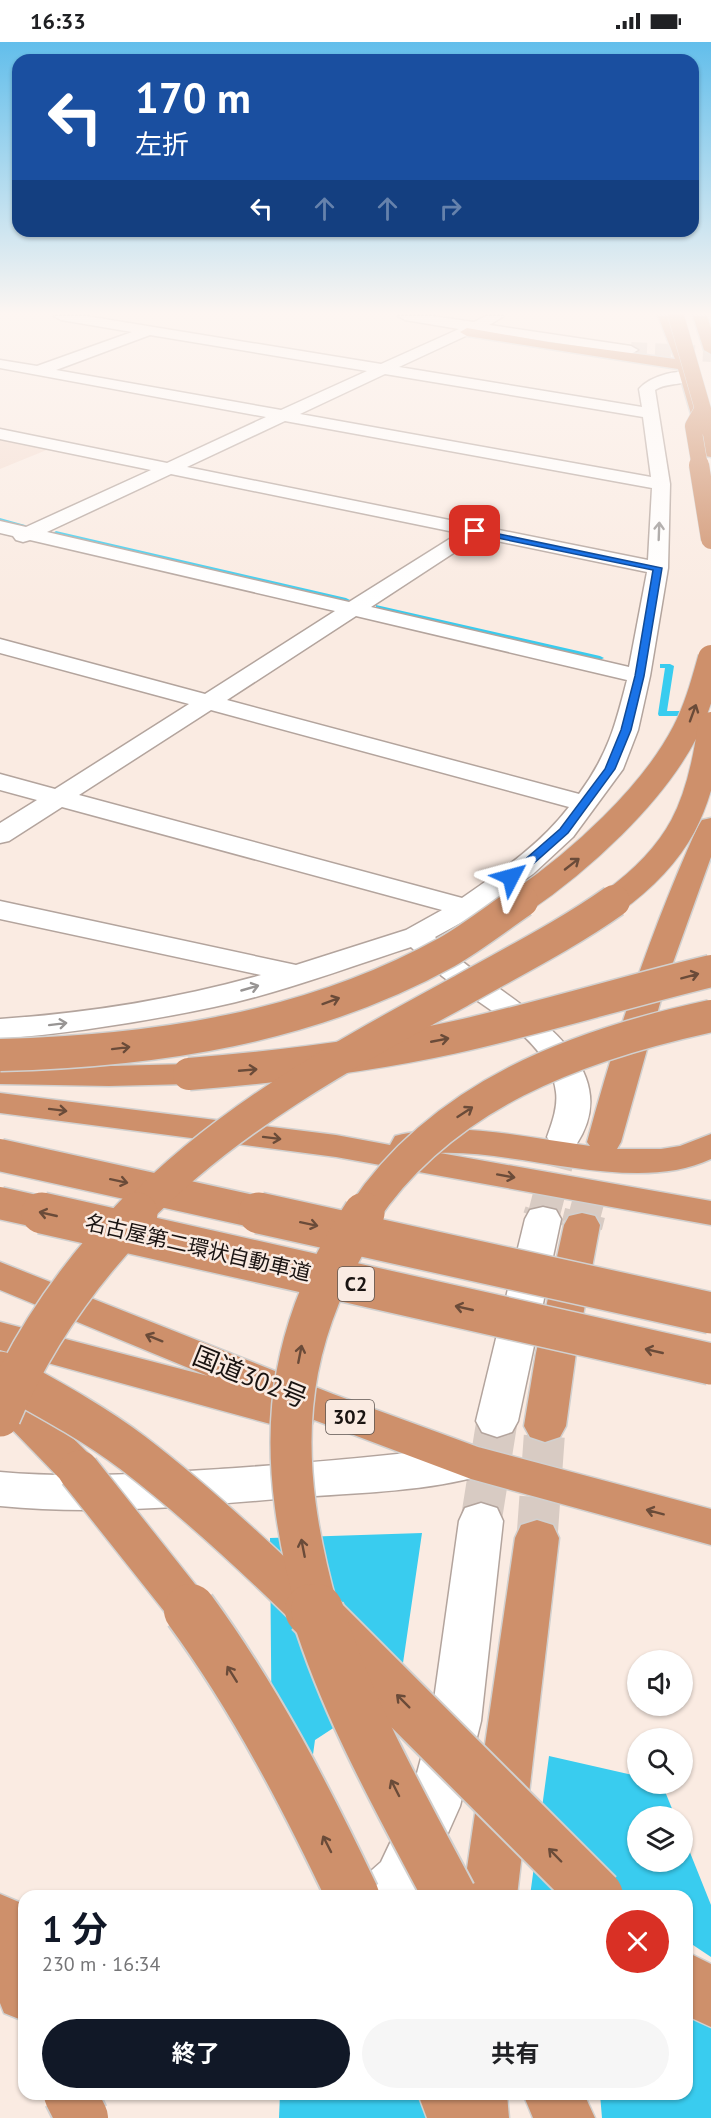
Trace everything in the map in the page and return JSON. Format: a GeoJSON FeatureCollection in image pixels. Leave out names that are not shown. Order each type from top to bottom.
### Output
{"type":"FeatureCollection","features":[{"type":"Feature","properties":{"kind":"highway"},"geometry":{"type":"LineString","coordinates":[[699,413],[711,452]]}},
{"type":"Feature","properties":{"kind":"highway"},"geometry":{"type":"LineString","coordinates":[[700,413],[693,426],[711,539]]}},
{"type":"Feature","properties":{"kind":"highway"},"geometry":{"type":"LineString","coordinates":[[703,413],[711,438]]}},
{"type":"Feature","properties":{"kind":"highway"},"geometry":{"type":"LineString","coordinates":[[0,1055],[109,1050],[186,1040],[256,1025],[385,982],[446,952],[546,884],[585,854],[617,822],[675,750],[690,723],[711,658]]}},
{"type":"Feature","properties":{"kind":"highway"},"geometry":{"type":"LineString","coordinates":[[0,1416],[10,1389],[47,1323],[93,1259],[140,1206],[191,1160],[295,1085],[558,936],[640,880],[664,856],[682,832],[695,806],[704,777],[711,725]]}},
{"type":"Feature","properties":{"kind":"highway"},"geometry":{"type":"LineString","coordinates":[[604,1142],[618,1086],[683,887],[711,826]]}},
{"type":"Feature","properties":{"kind":"highway"},"geometry":{"type":"LineString","coordinates":[[0,1074],[109,1076],[189,1074],[276,1067],[367,1055],[451,1038],[711,971]]}},
{"type":"Feature","properties":{"kind":"highway"},"geometry":{"type":"LineString","coordinates":[[447,1890],[363,1725],[326,1638],[303,1549],[291,1466],[292,1404],[301,1348],[318,1296],[347,1240],[378,1193],[415,1152],[457,1117],[503,1087],[552,1063],[606,1042],[711,1016]]}},
{"type":"Feature","properties":{"kind":"highway"},"geometry":{"type":"LineString","coordinates":[[0,1103],[336,1146],[711,1213]]}},
{"type":"Feature","properties":{"kind":"highway"},"geometry":{"type":"LineString","coordinates":[[336,1146],[476,1142],[645,1162],[677,1160],[699,1154],[711,1145]]}},
{"type":"Feature","properties":{"kind":"highway","name":"C2"},"geometry":{"type":"LineString","coordinates":[[0,1155],[711,1313]]}},
{"type":"Feature","properties":{"kind":"highway","name":"名古屋第二環状自動車道"},"geometry":{"type":"LineString","coordinates":[[0,1203],[711,1364]]}},
{"type":"Feature","properties":{"kind":"highway"},"geometry":{"type":"LineString","coordinates":[[545,1426],[556,1353],[582,1225]]}},
{"type":"Feature","properties":{"kind":"highway","name":"国道302号"},"geometry":{"type":"LineString","coordinates":[[0,1275],[318,1405],[471,1462],[711,1527]]}},
{"type":"Feature","properties":{"kind":"highway"},"geometry":{"type":"LineString","coordinates":[[0,1336],[471,1462]]}},
{"type":"Feature","properties":{"kind":"highway"},"geometry":{"type":"LineString","coordinates":[[0,1372],[59,1404],[132,1452],[227,1530],[346,1643],[591,1890]]}},
{"type":"Feature","properties":{"kind":"highway"},"geometry":{"type":"LineString","coordinates":[[0,1391],[79,1471],[140,1543],[205,1630],[275,1742],[350,1890]]}},
{"type":"Feature","properties":{"kind":"highway"},"geometry":{"type":"LineString","coordinates":[[491,1890],[537,1538]]}},
{"type":"Feature","properties":{"kind":"highway"},"geometry":{"type":"LineString","coordinates":[[0,1921],[18,1975]]}},
{"type":"Feature","properties":{"kind":"highway"},"geometry":{"type":"LineString","coordinates":[[693,1985],[711,1999]]}},
{"type":"Feature","properties":{"kind":"highway"},"geometry":{"type":"LineString","coordinates":[[73,2100],[82,2118]]}},
{"type":"Feature","properties":{"kind":"highway"},"geometry":{"type":"LineString","coordinates":[[450,2100],[457,2118]]}},
{"type":"Feature","properties":{"kind":"highway"},"geometry":{"type":"LineString","coordinates":[[478,2100],[479,2118]]}},
{"type":"Feature","properties":{"kind":"highway"},"geometry":{"type":"LineString","coordinates":[[555,2100],[565,2118]]}},
{"type":"Feature","properties":{"kind":"street"},"geometry":{"type":"LineString","coordinates":[[271,413],[661,484]]}},
{"type":"Feature","properties":{"kind":"street"},"geometry":{"type":"LineString","coordinates":[[0,547],[288,413]]}},
{"type":"Feature","properties":{"kind":"street"},"geometry":{"type":"LineString","coordinates":[[0,1029],[57,1024],[213,998],[298,974],[416,936],[467,908],[523,868],[564,831],[610,769],[626,730],[639,676],[658,568],[661,484],[651,413]]}},
{"type":"Feature","properties":{"kind":"street"},"geometry":{"type":"LineString","coordinates":[[0,434],[658,568]]}},
{"type":"Feature","properties":{"kind":"street"},"geometry":{"type":"LineString","coordinates":[[0,527],[639,676]]}},
{"type":"Feature","properties":{"kind":"street"},"geometry":{"type":"LineString","coordinates":[[0,835],[475,531]]}},
{"type":"Feature","properties":{"kind":"street"},"geometry":{"type":"LineString","coordinates":[[0,646],[584,803]]}},
{"type":"Feature","properties":{"kind":"street"},"geometry":{"type":"LineString","coordinates":[[0,782],[467,908]]}},
{"type":"Feature","properties":{"kind":"street"},"geometry":{"type":"LineString","coordinates":[[0,910],[298,974]]}},
{"type":"Feature","properties":{"kind":"street"},"geometry":{"type":"LineString","coordinates":[[416,936],[452,969],[538,1034],[553,1051],[571,1084],[573,1100],[571,1117],[564,1137]]}},
{"type":"Feature","properties":{"kind":"street"},"geometry":{"type":"LineString","coordinates":[[497,1421],[543,1219]]}},
{"type":"Feature","properties":{"kind":"street"},"geometry":{"type":"LineString","coordinates":[[0,1489],[32,1492],[138,1492],[385,1474],[471,1462]]}},
{"type":"Feature","properties":{"kind":"street"},"geometry":{"type":"LineString","coordinates":[[389,1890],[400,1880],[434,1806],[456,1721],[481,1521]]}},
{"type":"Feature","properties":{"kind":"street"},"geometry":{"type":"LineString","coordinates":[[52,2118],[81,2100]]}},
{"type":"Feature","properties":{"kind":"shaded area"},"geometry":{"type":"Polygon","coordinates":[[[0,439],[49,449],[0,469],[0,439]]]}},
{"type":"Feature","properties":{"kind":"water"},"geometry":{"type":"Polygon","coordinates":[[[422,1533],[403,1663],[387,1693],[315,1740],[311,1769],[272,1771],[270,1538],[422,1533]]]}},
{"type":"Feature","properties":{"kind":"water"},"geometry":{"type":"Polygon","coordinates":[[[549,1756],[627,1774],[627,1794],[666,1794],[671,1806],[627,1806],[627,1872],[693,1872],[693,1860],[711,1905],[711,1957],[693,1945],[693,1890],[531,1890],[549,1756]]]}},
{"type":"Feature","properties":{"kind":"water"},"geometry":{"type":"Polygon","coordinates":[[[693,1970],[711,2023],[711,2118],[602,2118],[600,2100],[693,2100],[693,1970]]]}},
{"type":"Feature","properties":{"kind":"water"},"geometry":{"type":"Polygon","coordinates":[[[280,2100],[445,2100],[444,2118],[279,2118],[280,2100]]]}},
{"type":"Feature","properties":{"kind":"waterway"},"geometry":{"type":"LineString","coordinates":[[0,520],[23,526]]}},
{"type":"Feature","properties":{"kind":"waterway"},"geometry":{"type":"LineString","coordinates":[[56,533],[346,600]]}},
{"type":"Feature","properties":{"kind":"waterway"},"geometry":{"type":"LineString","coordinates":[[379,607],[600,658]]}},
{"type":"Feature","properties":{"kind":"waterway"},"geometry":{"type":"LineString","coordinates":[[663,666],[670,666],[662,714],[695,714]]}},
{"type":"Feature","properties":{"kind":"tunnel"},"geometry":{"type":"LineString","coordinates":[[544,1214],[564,1137]]}},
{"type":"Feature","properties":{"kind":"tunnel"},"geometry":{"type":"LineString","coordinates":[[585,1214],[604,1142]]}},
{"type":"Feature","properties":{"kind":"tunnel"},"geometry":{"type":"LineString","coordinates":[[543,1219],[545,1213]]}},
{"type":"Feature","properties":{"kind":"tunnel"},"geometry":{"type":"LineString","coordinates":[[582,1225],[585,1213]]}},
{"type":"Feature","properties":{"kind":"tunnel"},"geometry":{"type":"LineString","coordinates":[[481,1521],[497,1421]]}},
{"type":"Feature","properties":{"kind":"tunnel"},"geometry":{"type":"LineString","coordinates":[[537,1538],[545,1426]]}},
{"type":"Feature","properties":{"kind":"route"},"geometry":{"type":"LineString","coordinates":[[475,531],[658,568],[639,676],[626,730],[610,769],[564,831],[511,877]]}}]}
